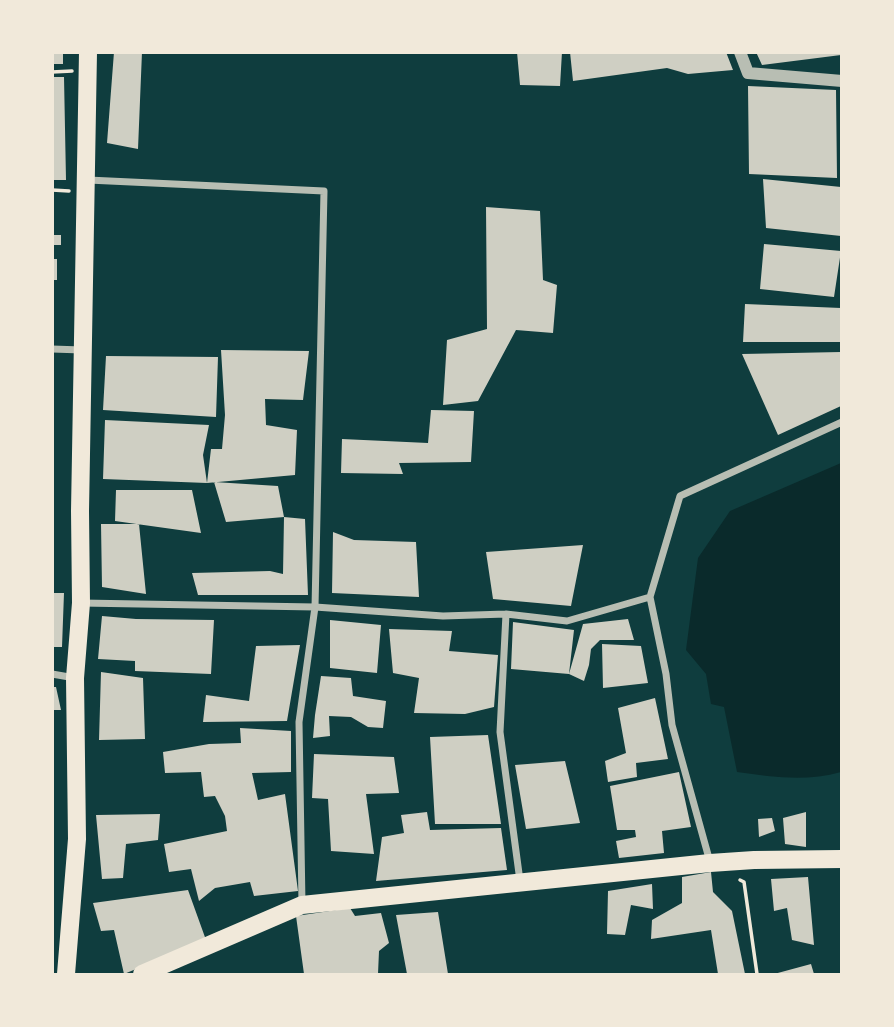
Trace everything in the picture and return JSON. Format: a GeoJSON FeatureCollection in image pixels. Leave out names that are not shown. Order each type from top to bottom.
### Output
{"type":"FeatureCollection","features":[{"type":"Feature","properties":{"kind":"main road"},"geometry":{"type":"LineString","coordinates":[[66,975],[77,839],[75,678],[82,603],[80,511],[88,52]]}},
{"type":"Feature","properties":{"kind":"main road"},"geometry":{"type":"LineString","coordinates":[[142,975],[302,905],[710,863],[842,859]]}},
{"type":"Feature","properties":{"kind":"street"},"geometry":{"type":"LineString","coordinates":[[740,52],[748,73],[842,81]]}},
{"type":"Feature","properties":{"kind":"street"},"geometry":{"type":"LineString","coordinates":[[86,180],[324,191],[315,607],[299,722],[302,905]]}},
{"type":"Feature","properties":{"kind":"street"},"geometry":{"type":"LineString","coordinates":[[52,349],[82,350]]}},
{"type":"Feature","properties":{"kind":"street"},"geometry":{"type":"LineString","coordinates":[[710,863],[672,725],[666,674],[650,597],[680,496],[842,422]]}},
{"type":"Feature","properties":{"kind":"street"},"geometry":{"type":"LineString","coordinates":[[82,603],[315,607],[443,616],[506,614],[566,621],[650,597]]}},
{"type":"Feature","properties":{"kind":"street"},"geometry":{"type":"LineString","coordinates":[[506,614],[500,732],[520,884]]}},
{"type":"Feature","properties":{"kind":"street"},"geometry":{"type":"LineString","coordinates":[[52,674],[75,678]]}},
{"type":"Feature","properties":{"kind":"path"},"geometry":{"type":"LineString","coordinates":[[710,863],[744,882],[757,975]]}},
{"type":"Feature","properties":{"kind":"water"},"geometry":{"type":"Polygon","coordinates":[[[841,463],[841,772],[802,778],[737,772],[724,707],[711,704],[706,674],[686,650],[698,558],[730,511],[841,463]]]}},
{"type":"Feature","properties":{"kind":"building"},"geometry":{"type":"Polygon","coordinates":[[[52,52],[63,52],[63,64],[52,64],[52,52]]]}},
{"type":"Feature","properties":{"kind":"building"},"geometry":{"type":"Polygon","coordinates":[[[114,52],[142,52],[138,149],[107,143],[114,52]]]}},
{"type":"Feature","properties":{"kind":"building"},"geometry":{"type":"Polygon","coordinates":[[[517,52],[562,52],[560,86],[520,85],[517,52]]]}},
{"type":"Feature","properties":{"kind":"building"},"geometry":{"type":"Polygon","coordinates":[[[570,52],[726,52],[733,70],[688,74],[667,68],[573,81],[570,52]]]}},
{"type":"Feature","properties":{"kind":"building"},"geometry":{"type":"Polygon","coordinates":[[[756,52],[841,52],[841,55],[762,65],[756,52]]]}},
{"type":"Feature","properties":{"kind":"building"},"geometry":{"type":"Polygon","coordinates":[[[52,77],[64,77],[66,180],[52,180],[52,77]]]}},
{"type":"Feature","properties":{"kind":"building"},"geometry":{"type":"Polygon","coordinates":[[[748,86],[836,90],[837,178],[749,174],[748,86]]]}},
{"type":"Feature","properties":{"kind":"building"},"geometry":{"type":"Polygon","coordinates":[[[763,179],[841,187],[841,236],[766,228],[763,179]]]}},
{"type":"Feature","properties":{"kind":"building"},"geometry":{"type":"Polygon","coordinates":[[[486,207],[540,211],[543,280],[557,285],[553,333],[516,330],[478,401],[443,405],[447,340],[487,329],[486,207]]]}},
{"type":"Feature","properties":{"kind":"building"},"geometry":{"type":"Polygon","coordinates":[[[52,235],[61,235],[61,245],[52,245],[52,235]]]}},
{"type":"Feature","properties":{"kind":"building"},"geometry":{"type":"Polygon","coordinates":[[[764,244],[841,251],[834,297],[760,289],[764,244]]]}},
{"type":"Feature","properties":{"kind":"building"},"geometry":{"type":"Polygon","coordinates":[[[52,259],[57,259],[57,280],[52,280],[52,259]]]}},
{"type":"Feature","properties":{"kind":"building"},"geometry":{"type":"Polygon","coordinates":[[[745,304],[841,308],[841,342],[743,342],[745,304]]]}},
{"type":"Feature","properties":{"kind":"building"},"geometry":{"type":"Polygon","coordinates":[[[221,350],[309,351],[303,400],[265,399],[266,425],[297,430],[295,475],[207,483],[211,449],[222,449],[225,415],[221,350]]]}},
{"type":"Feature","properties":{"kind":"building"},"geometry":{"type":"Polygon","coordinates":[[[841,352],[841,406],[778,435],[742,354],[841,352]]]}},
{"type":"Feature","properties":{"kind":"building"},"geometry":{"type":"Polygon","coordinates":[[[106,356],[218,357],[216,417],[103,410],[106,356]]]}},
{"type":"Feature","properties":{"kind":"building"},"geometry":{"type":"Polygon","coordinates":[[[431,410],[474,411],[471,462],[399,463],[403,474],[341,473],[342,439],[428,443],[431,410]]]}},
{"type":"Feature","properties":{"kind":"building"},"geometry":{"type":"Polygon","coordinates":[[[105,420],[209,425],[203,455],[207,483],[103,479],[105,420]]]}},
{"type":"Feature","properties":{"kind":"building"},"geometry":{"type":"Polygon","coordinates":[[[214,482],[278,486],[284,517],[226,522],[214,482]]]}},
{"type":"Feature","properties":{"kind":"building"},"geometry":{"type":"Polygon","coordinates":[[[116,490],[192,490],[201,533],[115,521],[116,490]]]}},
{"type":"Feature","properties":{"kind":"building"},"geometry":{"type":"Polygon","coordinates":[[[284,517],[305,519],[308,595],[198,595],[192,573],[270,571],[283,574],[284,517]]]}},
{"type":"Feature","properties":{"kind":"building"},"geometry":{"type":"Polygon","coordinates":[[[101,524],[139,524],[146,594],[102,587],[101,524]]]}},
{"type":"Feature","properties":{"kind":"building"},"geometry":{"type":"Polygon","coordinates":[[[333,532],[354,540],[416,542],[419,597],[332,593],[333,532]]]}},
{"type":"Feature","properties":{"kind":"building"},"geometry":{"type":"Polygon","coordinates":[[[583,545],[571,606],[493,599],[486,552],[583,545]]]}},
{"type":"Feature","properties":{"kind":"building"},"geometry":{"type":"Polygon","coordinates":[[[52,593],[64,593],[62,647],[52,647],[52,593]]]}},
{"type":"Feature","properties":{"kind":"building"},"geometry":{"type":"Polygon","coordinates":[[[102,616],[214,620],[211,674],[135,671],[135,661],[98,659],[102,616]]]}},
{"type":"Feature","properties":{"kind":"building"},"geometry":{"type":"Polygon","coordinates":[[[628,619],[634,640],[600,640],[591,649],[584,681],[569,674],[583,624],[628,619]]]}},
{"type":"Feature","properties":{"kind":"building"},"geometry":{"type":"Polygon","coordinates":[[[330,620],[381,625],[377,673],[330,668],[330,620]]]}},
{"type":"Feature","properties":{"kind":"building"},"geometry":{"type":"Polygon","coordinates":[[[513,622],[574,630],[569,674],[511,669],[513,622]]]}},
{"type":"Feature","properties":{"kind":"building"},"geometry":{"type":"Polygon","coordinates":[[[389,629],[452,631],[449,651],[498,655],[494,707],[465,714],[414,713],[419,678],[393,673],[389,629]]]}},
{"type":"Feature","properties":{"kind":"building"},"geometry":{"type":"Polygon","coordinates":[[[602,644],[641,646],[648,683],[603,688],[602,644]]]}},
{"type":"Feature","properties":{"kind":"building"},"geometry":{"type":"Polygon","coordinates":[[[300,645],[287,721],[203,722],[206,695],[249,701],[256,646],[300,645]]]}},
{"type":"Feature","properties":{"kind":"building"},"geometry":{"type":"Polygon","coordinates":[[[101,672],[143,678],[145,739],[99,740],[101,672]]]}},
{"type":"Feature","properties":{"kind":"building"},"geometry":{"type":"Polygon","coordinates":[[[321,676],[351,678],[353,696],[386,701],[383,728],[368,727],[351,717],[329,716],[330,736],[313,738],[321,676]]]}},
{"type":"Feature","properties":{"kind":"building"},"geometry":{"type":"Polygon","coordinates":[[[52,687],[56,687],[61,710],[52,710],[52,687]]]}},
{"type":"Feature","properties":{"kind":"building"},"geometry":{"type":"Polygon","coordinates":[[[655,698],[668,759],[636,763],[637,777],[608,782],[605,761],[626,753],[618,708],[655,698]]]}},
{"type":"Feature","properties":{"kind":"building"},"geometry":{"type":"Polygon","coordinates":[[[240,728],[291,731],[291,772],[252,773],[258,800],[285,794],[298,891],[254,896],[250,882],[215,888],[199,901],[191,869],[169,872],[164,844],[227,831],[225,816],[215,796],[204,797],[201,772],[165,773],[163,752],[209,744],[241,743],[240,728]]]}},
{"type":"Feature","properties":{"kind":"building"},"geometry":{"type":"Polygon","coordinates":[[[488,735],[501,824],[435,824],[430,737],[488,735]]]}},
{"type":"Feature","properties":{"kind":"building"},"geometry":{"type":"Polygon","coordinates":[[[314,754],[394,757],[399,793],[366,794],[374,854],[331,851],[328,799],[312,798],[314,754]]]}},
{"type":"Feature","properties":{"kind":"building"},"geometry":{"type":"Polygon","coordinates":[[[565,761],[580,823],[526,829],[515,765],[565,761]]]}},
{"type":"Feature","properties":{"kind":"building"},"geometry":{"type":"Polygon","coordinates":[[[679,772],[691,827],[662,831],[664,853],[619,858],[616,841],[636,837],[635,830],[617,830],[610,786],[679,772]]]}},
{"type":"Feature","properties":{"kind":"building"},"geometry":{"type":"Polygon","coordinates":[[[427,812],[430,830],[501,828],[507,870],[376,881],[382,837],[404,833],[401,815],[427,812]]]}},
{"type":"Feature","properties":{"kind":"building"},"geometry":{"type":"Polygon","coordinates":[[[806,812],[806,847],[785,844],[783,818],[806,812]]]}},
{"type":"Feature","properties":{"kind":"building"},"geometry":{"type":"Polygon","coordinates":[[[160,814],[158,840],[126,844],[123,878],[102,879],[96,815],[160,814]]]}},
{"type":"Feature","properties":{"kind":"building"},"geometry":{"type":"Polygon","coordinates":[[[772,818],[775,831],[759,837],[758,819],[772,818]]]}},
{"type":"Feature","properties":{"kind":"building"},"geometry":{"type":"Polygon","coordinates":[[[711,872],[713,892],[732,911],[745,974],[718,974],[711,930],[651,939],[652,920],[682,903],[682,877],[711,872]]]}},
{"type":"Feature","properties":{"kind":"building"},"geometry":{"type":"Polygon","coordinates":[[[808,877],[814,945],[792,940],[787,908],[774,911],[771,879],[808,877]]]}},
{"type":"Feature","properties":{"kind":"building"},"geometry":{"type":"Polygon","coordinates":[[[652,884],[653,909],[631,905],[625,935],[607,934],[608,891],[652,884]]]}},
{"type":"Feature","properties":{"kind":"building"},"geometry":{"type":"Polygon","coordinates":[[[188,890],[206,940],[124,974],[114,930],[101,931],[93,903],[188,890]]]}},
{"type":"Feature","properties":{"kind":"building"},"geometry":{"type":"Polygon","coordinates":[[[350,908],[355,916],[381,913],[389,943],[379,951],[378,974],[304,974],[296,916],[350,908]]]}},
{"type":"Feature","properties":{"kind":"building"},"geometry":{"type":"Polygon","coordinates":[[[438,912],[448,974],[407,974],[396,915],[438,912]]]}},
{"type":"Feature","properties":{"kind":"building"},"geometry":{"type":"Polygon","coordinates":[[[811,964],[814,974],[774,974],[811,964]]]}}]}
